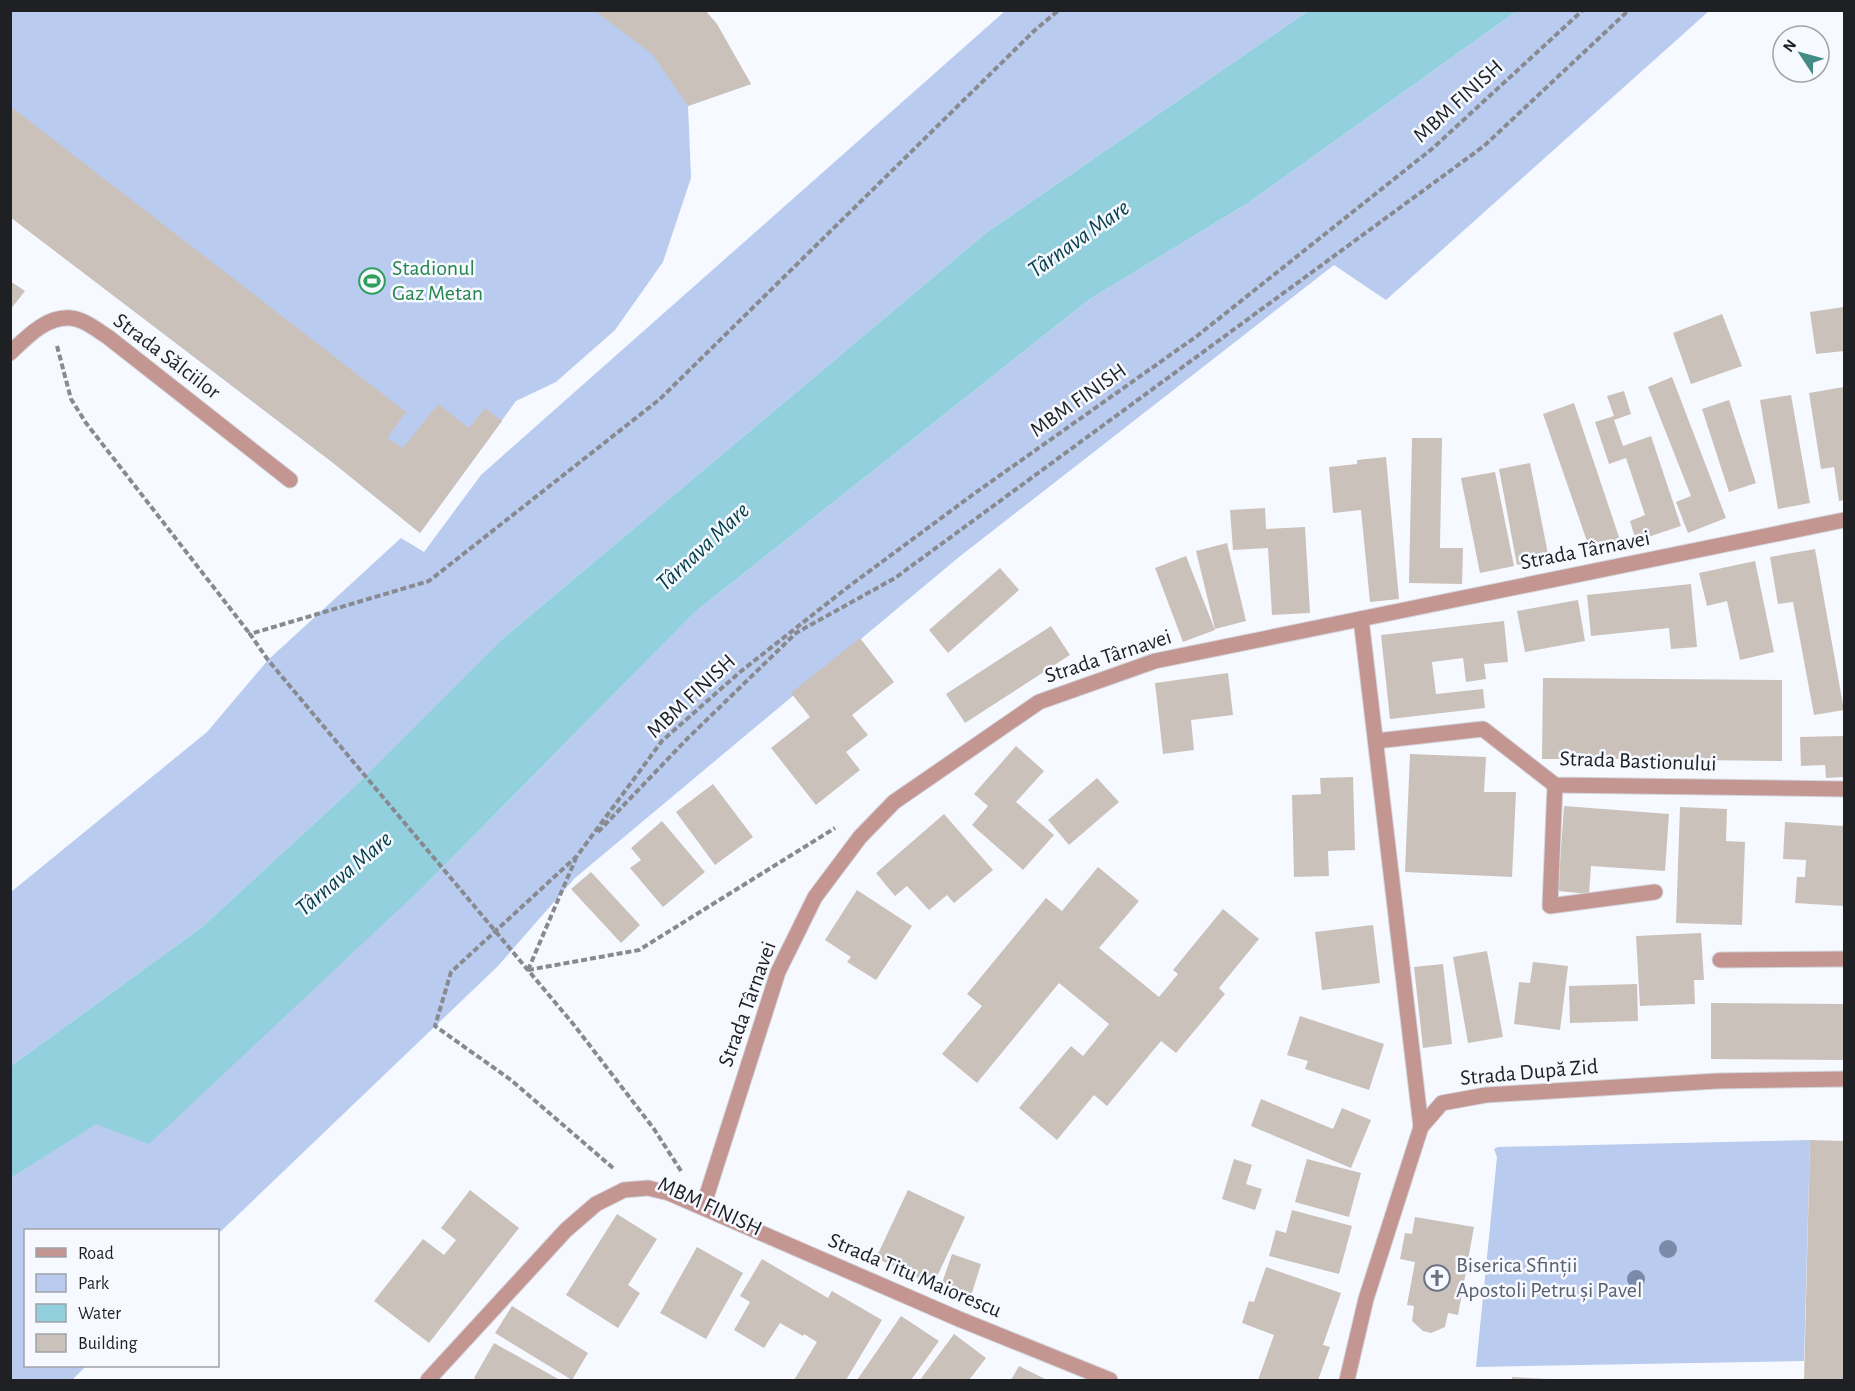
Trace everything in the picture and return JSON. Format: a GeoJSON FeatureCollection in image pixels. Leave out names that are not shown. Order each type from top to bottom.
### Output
{"type":"FeatureCollection","features":[{"type":"Feature","properties":{"kind":"street","name":"Strada Sălciilor"},"geometry":{"type":"LineString","coordinates":[[52,321],[70,318],[84,322],[108,337],[290,480]]}},
{"type":"Feature","properties":{"kind":"street"},"geometry":{"type":"LineString","coordinates":[[10,353],[32,332],[52,321]]}},
{"type":"Feature","properties":{"kind":"street","name":"Strada Târnavei"},"geometry":{"type":"LineString","coordinates":[[703,1208],[778,972],[815,897],[860,837],[894,802],[1039,702],[1155,661],[1845,520]]}},
{"type":"Feature","properties":{"kind":"street"},"geometry":{"type":"LineString","coordinates":[[1361,619],[1421,1127]]}},
{"type":"Feature","properties":{"kind":"street","name":"Strada Bastionului"},"geometry":{"type":"LineString","coordinates":[[1376,741],[1483,729],[1555,785],[1845,789]]}},
{"type":"Feature","properties":{"kind":"street"},"geometry":{"type":"LineString","coordinates":[[1555,785],[1550,906],[1655,892]]}},
{"type":"Feature","properties":{"kind":"street"},"geometry":{"type":"LineString","coordinates":[[1720,960],[1845,959]]}},
{"type":"Feature","properties":{"kind":"street","name":"Strada După Zid"},"geometry":{"type":"LineString","coordinates":[[1347,1380],[1366,1299],[1421,1127],[1442,1103],[1486,1095],[1717,1081],[1845,1079]]}},
{"type":"Feature","properties":{"kind":"street","name":"Strada Titu Maiorescu"},"geometry":{"type":"LineString","coordinates":[[428,1380],[566,1230],[596,1204],[624,1190],[648,1188],[669,1193],[959,1318],[1110,1380]]}},
{"type":"Feature","properties":{"kind":"path"},"geometry":{"type":"LineString","coordinates":[[249,634],[429,581],[660,399],[1035,30],[1059,10]]}},
{"type":"Feature","properties":{"kind":"path","name":"MBM FINISH"},"geometry":{"type":"LineString","coordinates":[[616,1170],[511,1080],[435,1026],[451,972],[577,856],[662,741],[740,672],[938,520],[1197,336],[1433,147],[1582,10]]}},
{"type":"Feature","properties":{"kind":"path"},"geometry":{"type":"LineString","coordinates":[[528,970],[577,856],[616,811],[664,762],[796,633],[895,578],[1484,146],[1629,10]]}},
{"type":"Feature","properties":{"kind":"path"},"geometry":{"type":"LineString","coordinates":[[52,321],[61,367],[71,399],[87,423],[268,660],[574,1025],[654,1129],[703,1208]]}},
{"type":"Feature","properties":{"kind":"path"},"geometry":{"type":"LineString","coordinates":[[528,970],[639,950]]}},
{"type":"Feature","properties":{"kind":"green space","name":"Stadionul Gaz Metan"},"geometry":{"type":"Polygon","coordinates":[[[11,11],[705,11],[751,84],[688,106],[691,178],[663,262],[615,330],[556,382],[516,401],[420,533],[332,462],[11,217],[11,11]]]}},
{"type":"Feature","properties":{"kind":"green space"},"geometry":{"type":"Polygon","coordinates":[[[1005,11],[1308,11],[986,233],[501,640],[354,787],[202,927],[11,1066],[11,892],[207,732],[268,660],[401,538],[424,552],[481,475],[1005,11]]]}},
{"type":"Feature","properties":{"kind":"green space"},"geometry":{"type":"Polygon","coordinates":[[[1517,11],[1709,11],[1386,300],[1334,265],[959,557],[575,878],[498,966],[219,1233],[219,1229],[24,1229],[24,1367],[85,1367],[72,1380],[11,1380],[11,1178],[96,1123],[429,881],[696,611],[1090,299],[1248,203],[1517,11]]]}},
{"type":"Feature","properties":{"kind":"green space"},"geometry":{"type":"Polygon","coordinates":[[[1810,1140],[1804,1361],[1476,1367],[1497,1157],[1494,1149],[1498,1147],[1810,1140]]]}},
{"type":"Feature","properties":{"kind":"water","name":"Târnava Mare"},"geometry":{"type":"Polygon","coordinates":[[[1308,11],[1517,11],[1248,203],[1090,299],[696,611],[429,881],[149,1144],[96,1124],[11,1178],[11,1066],[202,927],[354,787],[501,640],[986,233],[1308,11]]]}},
{"type":"Feature","properties":{"kind":"building"},"geometry":{"type":"Polygon","coordinates":[[[594,10],[705,10],[717,24],[751,84],[688,106],[652,54],[594,10]]]}},
{"type":"Feature","properties":{"kind":"building"},"geometry":{"type":"Polygon","coordinates":[[[10,106],[406,412],[387,438],[403,448],[438,404],[469,428],[485,408],[502,421],[420,533],[332,462],[10,217],[10,106]]]}},
{"type":"Feature","properties":{"kind":"building"},"geometry":{"type":"Polygon","coordinates":[[[10,281],[25,291],[10,310],[10,281]]]}},
{"type":"Feature","properties":{"kind":"building"},"geometry":{"type":"Polygon","coordinates":[[[1844,307],[1844,351],[1816,354],[1810,312],[1844,307]]]}},
{"type":"Feature","properties":{"kind":"building"},"geometry":{"type":"Polygon","coordinates":[[[1722,314],[1742,366],[1691,384],[1673,333],[1722,314]]]}},
{"type":"Feature","properties":{"kind":"building"},"geometry":{"type":"Polygon","coordinates":[[[1672,377],[1726,518],[1688,533],[1676,502],[1691,496],[1648,387],[1672,377]]]}},
{"type":"Feature","properties":{"kind":"building"},"geometry":{"type":"Polygon","coordinates":[[[1844,387],[1844,500],[1839,501],[1834,467],[1821,469],[1809,393],[1844,387]]]}},
{"type":"Feature","properties":{"kind":"building"},"geometry":{"type":"Polygon","coordinates":[[[1624,391],[1631,414],[1614,420],[1623,446],[1651,436],[1681,526],[1636,541],[1630,521],[1645,515],[1626,458],[1609,464],[1595,422],[1614,416],[1607,396],[1624,391]]]}},
{"type":"Feature","properties":{"kind":"building"},"geometry":{"type":"Polygon","coordinates":[[[1791,395],[1810,503],[1778,509],[1760,400],[1791,395]]]}},
{"type":"Feature","properties":{"kind":"building"},"geometry":{"type":"Polygon","coordinates":[[[1729,400],[1756,483],[1729,492],[1702,409],[1729,400]]]}},
{"type":"Feature","properties":{"kind":"building"},"geometry":{"type":"Polygon","coordinates":[[[1574,403],[1620,540],[1590,550],[1543,414],[1574,403]]]}},
{"type":"Feature","properties":{"kind":"building"},"geometry":{"type":"Polygon","coordinates":[[[1412,438],[1442,438],[1440,548],[1463,548],[1462,584],[1409,583],[1412,438]]]}},
{"type":"Feature","properties":{"kind":"building"},"geometry":{"type":"Polygon","coordinates":[[[1386,457],[1399,599],[1370,602],[1361,510],[1333,513],[1329,467],[1357,464],[1357,460],[1386,457]]]}},
{"type":"Feature","properties":{"kind":"building"},"geometry":{"type":"Polygon","coordinates":[[[1530,463],[1549,559],[1517,565],[1499,469],[1530,463]]]}},
{"type":"Feature","properties":{"kind":"building"},"geometry":{"type":"Polygon","coordinates":[[[1495,472],[1514,566],[1480,573],[1461,478],[1495,472]]]}},
{"type":"Feature","properties":{"kind":"building"},"geometry":{"type":"Polygon","coordinates":[[[1265,508],[1266,529],[1305,527],[1310,613],[1272,615],[1268,548],[1233,550],[1230,510],[1265,508]]]}},
{"type":"Feature","properties":{"kind":"building"},"geometry":{"type":"Polygon","coordinates":[[[1227,543],[1246,621],[1215,629],[1196,551],[1227,543]]]}},
{"type":"Feature","properties":{"kind":"building"},"geometry":{"type":"Polygon","coordinates":[[[1815,549],[1844,710],[1814,715],[1793,602],[1778,604],[1770,557],[1815,549]]]}},
{"type":"Feature","properties":{"kind":"building"},"geometry":{"type":"Polygon","coordinates":[[[1186,556],[1215,630],[1183,642],[1155,568],[1186,556]]]}},
{"type":"Feature","properties":{"kind":"building"},"geometry":{"type":"Polygon","coordinates":[[[1755,561],[1774,652],[1740,660],[1727,601],[1707,606],[1699,573],[1755,561]]]}},
{"type":"Feature","properties":{"kind":"building"},"geometry":{"type":"Polygon","coordinates":[[[1000,568],[1019,590],[948,653],[929,630],[1000,568]]]}},
{"type":"Feature","properties":{"kind":"building"},"geometry":{"type":"Polygon","coordinates":[[[1691,584],[1697,647],[1671,649],[1669,628],[1591,636],[1587,595],[1691,584]]]}},
{"type":"Feature","properties":{"kind":"building"},"geometry":{"type":"Polygon","coordinates":[[[1578,600],[1585,641],[1525,652],[1517,611],[1578,600]]]}},
{"type":"Feature","properties":{"kind":"building"},"geometry":{"type":"Polygon","coordinates":[[[1504,621],[1508,662],[1484,664],[1486,679],[1466,682],[1463,658],[1432,662],[1436,694],[1483,689],[1485,708],[1390,719],[1381,635],[1504,621]]]}},
{"type":"Feature","properties":{"kind":"building"},"geometry":{"type":"Polygon","coordinates":[[[1051,626],[1070,655],[965,723],[946,694],[1051,626]]]}},
{"type":"Feature","properties":{"kind":"building"},"geometry":{"type":"Polygon","coordinates":[[[860,638],[894,682],[852,715],[868,735],[846,752],[860,770],[816,805],[771,748],[810,717],[791,693],[860,638]]]}},
{"type":"Feature","properties":{"kind":"building"},"geometry":{"type":"Polygon","coordinates":[[[1228,673],[1233,715],[1191,720],[1194,750],[1163,754],[1155,683],[1228,673]]]}},
{"type":"Feature","properties":{"kind":"building"},"geometry":{"type":"Polygon","coordinates":[[[1543,678],[1782,680],[1782,761],[1696,760],[1697,766],[1658,766],[1658,759],[1542,759],[1543,678]]]}},
{"type":"Feature","properties":{"kind":"building"},"geometry":{"type":"Polygon","coordinates":[[[1843,736],[1844,777],[1826,778],[1825,765],[1801,766],[1800,737],[1843,736]]]}},
{"type":"Feature","properties":{"kind":"building"},"geometry":{"type":"Polygon","coordinates":[[[1016,746],[1044,771],[1016,802],[1054,835],[1023,870],[972,825],[988,806],[974,794],[1016,746]]]}},
{"type":"Feature","properties":{"kind":"building"},"geometry":{"type":"Polygon","coordinates":[[[1410,754],[1486,757],[1484,792],[1516,792],[1512,877],[1405,872],[1410,754]]]}},
{"type":"Feature","properties":{"kind":"building"},"geometry":{"type":"Polygon","coordinates":[[[1353,777],[1355,850],[1328,851],[1329,876],[1294,877],[1292,795],[1321,794],[1320,778],[1353,777]]]}},
{"type":"Feature","properties":{"kind":"building"},"geometry":{"type":"Polygon","coordinates":[[[1097,778],[1119,802],[1069,845],[1048,820],[1097,778]]]}},
{"type":"Feature","properties":{"kind":"building"},"geometry":{"type":"Polygon","coordinates":[[[713,784],[753,837],[715,865],[676,812],[713,784]]]}},
{"type":"Feature","properties":{"kind":"building"},"geometry":{"type":"Polygon","coordinates":[[[1564,806],[1669,814],[1665,871],[1591,866],[1589,894],[1558,891],[1564,806]]]}},
{"type":"Feature","properties":{"kind":"building"},"geometry":{"type":"Polygon","coordinates":[[[1680,807],[1727,809],[1726,841],[1745,842],[1742,925],[1676,923],[1680,807]]]}},
{"type":"Feature","properties":{"kind":"building"},"geometry":{"type":"Polygon","coordinates":[[[944,814],[993,870],[954,903],[947,895],[929,910],[907,886],[895,896],[876,873],[944,814]]]}},
{"type":"Feature","properties":{"kind":"building"},"geometry":{"type":"Polygon","coordinates":[[[662,821],[705,872],[663,907],[630,868],[641,860],[631,848],[662,821]]]}},
{"type":"Feature","properties":{"kind":"building"},"geometry":{"type":"Polygon","coordinates":[[[1785,822],[1844,826],[1844,906],[1795,903],[1797,877],[1805,877],[1806,860],[1783,859],[1785,822]]]}},
{"type":"Feature","properties":{"kind":"building"},"geometry":{"type":"Polygon","coordinates":[[[1098,867],[1139,901],[1099,948],[1159,997],[1178,974],[1173,970],[1223,909],[1259,939],[1219,988],[1225,994],[1176,1053],[1161,1041],[1107,1106],[1094,1095],[1057,1140],[1019,1108],[1071,1046],[1083,1056],[1109,1024],[1059,983],[977,1083],[942,1054],[982,1006],[967,994],[1046,898],[1062,911],[1098,867]]]}},
{"type":"Feature","properties":{"kind":"building"},"geometry":{"type":"Polygon","coordinates":[[[591,872],[640,925],[621,943],[571,889],[591,872]]]}},
{"type":"Feature","properties":{"kind":"building"},"geometry":{"type":"Polygon","coordinates":[[[857,890],[912,926],[876,980],[847,962],[851,957],[825,940],[857,890]]]}},
{"type":"Feature","properties":{"kind":"building"},"geometry":{"type":"Polygon","coordinates":[[[1373,925],[1380,983],[1322,990],[1315,932],[1373,925]]]}},
{"type":"Feature","properties":{"kind":"building"},"geometry":{"type":"Polygon","coordinates":[[[1701,933],[1704,980],[1694,980],[1695,1004],[1640,1006],[1636,936],[1701,933]]]}},
{"type":"Feature","properties":{"kind":"building"},"geometry":{"type":"Polygon","coordinates":[[[1487,951],[1503,1037],[1468,1043],[1453,957],[1487,951]]]}},
{"type":"Feature","properties":{"kind":"building"},"geometry":{"type":"Polygon","coordinates":[[[1533,962],[1568,966],[1560,1030],[1514,1024],[1519,982],[1530,983],[1533,962]]]}},
{"type":"Feature","properties":{"kind":"building"},"geometry":{"type":"Polygon","coordinates":[[[1443,964],[1452,1044],[1423,1048],[1414,967],[1443,964]]]}},
{"type":"Feature","properties":{"kind":"building"},"geometry":{"type":"Polygon","coordinates":[[[1637,984],[1638,1021],[1570,1023],[1569,986],[1637,984]]]}},
{"type":"Feature","properties":{"kind":"building"},"geometry":{"type":"Polygon","coordinates":[[[1711,1003],[1844,1004],[1844,1060],[1711,1059],[1711,1003]]]}},
{"type":"Feature","properties":{"kind":"building"},"geometry":{"type":"Polygon","coordinates":[[[1300,1016],[1384,1044],[1369,1090],[1305,1069],[1308,1061],[1287,1055],[1300,1016]]]}},
{"type":"Feature","properties":{"kind":"building"},"geometry":{"type":"Polygon","coordinates":[[[1261,1099],[1333,1129],[1342,1108],[1371,1120],[1351,1168],[1251,1126],[1261,1099]]]}},
{"type":"Feature","properties":{"kind":"building"},"geometry":{"type":"Polygon","coordinates":[[[1810,1140],[1844,1141],[1844,1380],[1804,1380],[1810,1140]]]}},
{"type":"Feature","properties":{"kind":"building"},"geometry":{"type":"Polygon","coordinates":[[[1234,1159],[1252,1165],[1246,1184],[1262,1189],[1255,1210],[1222,1199],[1234,1159]]]}},
{"type":"Feature","properties":{"kind":"building"},"geometry":{"type":"Polygon","coordinates":[[[1307,1159],[1361,1173],[1349,1217],[1295,1202],[1307,1159]]]}},
{"type":"Feature","properties":{"kind":"building"},"geometry":{"type":"Polygon","coordinates":[[[470,1190],[519,1228],[429,1343],[374,1301],[423,1239],[444,1255],[456,1240],[441,1228],[470,1190]]]}},
{"type":"Feature","properties":{"kind":"building"},"geometry":{"type":"Polygon","coordinates":[[[908,1190],[965,1217],[933,1285],[876,1258],[908,1190]]]}},
{"type":"Feature","properties":{"kind":"building"},"geometry":{"type":"Polygon","coordinates":[[[1292,1210],[1352,1226],[1339,1274],[1269,1256],[1276,1230],[1286,1233],[1292,1210]]]}},
{"type":"Feature","properties":{"kind":"building"},"geometry":{"type":"Polygon","coordinates":[[[617,1214],[657,1239],[628,1285],[640,1293],[618,1328],[566,1295],[617,1214]]]}},
{"type":"Feature","properties":{"kind":"building"},"geometry":{"type":"Polygon","coordinates":[[[1415,1217],[1474,1227],[1458,1315],[1448,1313],[1445,1327],[1431,1333],[1423,1331],[1412,1321],[1414,1306],[1407,1305],[1415,1262],[1400,1259],[1405,1233],[1412,1234],[1415,1217]]]}},
{"type":"Feature","properties":{"kind":"building"},"geometry":{"type":"Polygon","coordinates":[[[697,1247],[743,1273],[706,1339],[660,1313],[697,1247]]]}},
{"type":"Feature","properties":{"kind":"building"},"geometry":{"type":"Polygon","coordinates":[[[952,1254],[981,1264],[971,1296],[941,1286],[952,1254]]]}},
{"type":"Feature","properties":{"kind":"building"},"geometry":{"type":"Polygon","coordinates":[[[762,1259],[828,1298],[832,1291],[882,1320],[846,1380],[794,1380],[817,1342],[780,1323],[764,1348],[734,1330],[750,1302],[740,1296],[762,1259]]]}},
{"type":"Feature","properties":{"kind":"building"},"geometry":{"type":"Polygon","coordinates":[[[1266,1267],[1341,1293],[1323,1345],[1330,1347],[1318,1380],[1258,1380],[1274,1335],[1242,1323],[1249,1301],[1254,1302],[1266,1267]]]}},
{"type":"Feature","properties":{"kind":"building"},"geometry":{"type":"Polygon","coordinates":[[[512,1306],[588,1353],[572,1380],[495,1333],[512,1306]]]}},
{"type":"Feature","properties":{"kind":"building"},"geometry":{"type":"Polygon","coordinates":[[[901,1316],[939,1341],[911,1380],[857,1380],[901,1316]]]}},
{"type":"Feature","properties":{"kind":"building"},"geometry":{"type":"Polygon","coordinates":[[[954,1334],[986,1358],[969,1380],[920,1380],[954,1334]]]}},
{"type":"Feature","properties":{"kind":"building"},"geometry":{"type":"Polygon","coordinates":[[[494,1343],[560,1380],[478,1380],[474,1378],[494,1343]]]}},
{"type":"Feature","properties":{"kind":"building"},"geometry":{"type":"Polygon","coordinates":[[[1019,1366],[1047,1380],[1011,1380],[1019,1366]]]}},
{"type":"Feature","properties":{"kind":"building"},"geometry":{"type":"Polygon","coordinates":[[[1512,1377],[1548,1379],[1548,1380],[1512,1380],[1512,1377]]]}},
{"type":"Feature","properties":{"kind":"place","name":"Stadionul Gaz Metan"},"geometry":{"type":"Point","coordinates":[372,281]}},
{"type":"Feature","properties":{"kind":"place","name":"Biserica Sfinții Apostoli Petru și Pavel"},"geometry":{"type":"Point","coordinates":[1437,1278]}}]}
